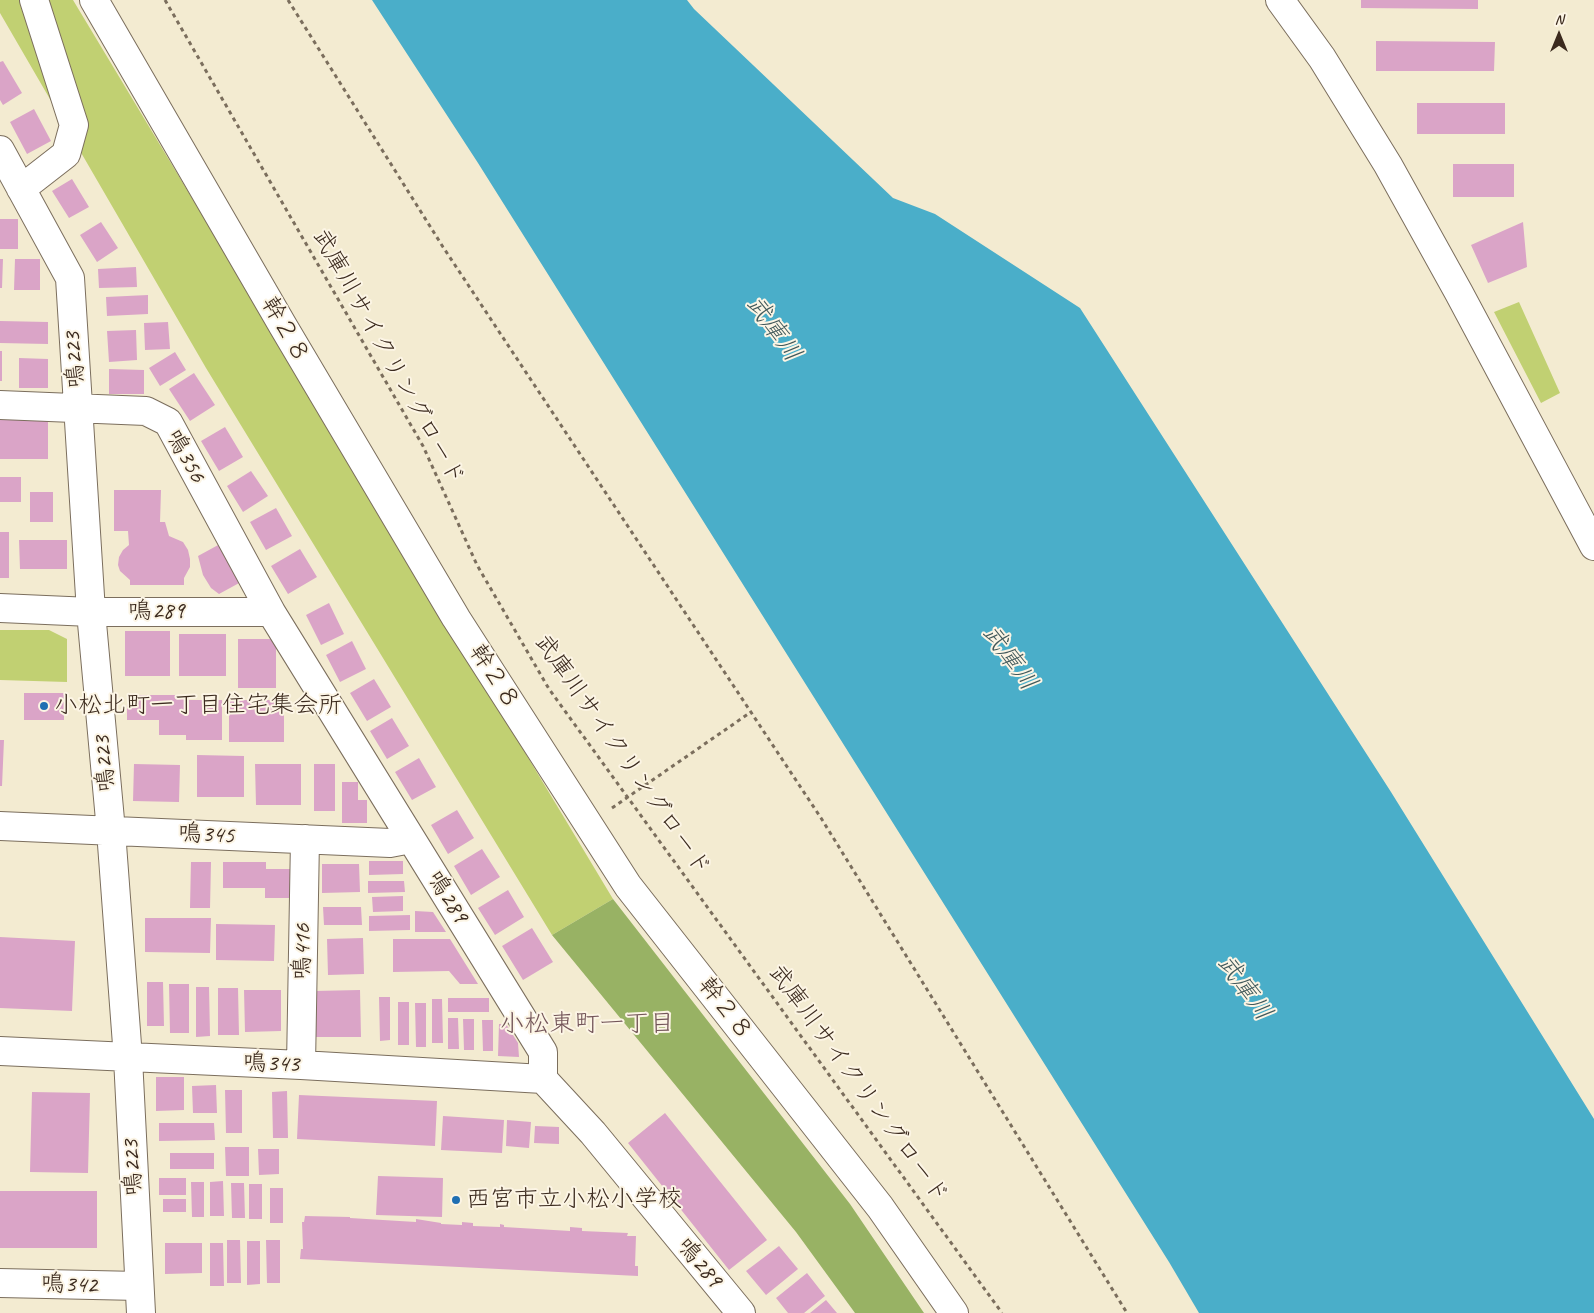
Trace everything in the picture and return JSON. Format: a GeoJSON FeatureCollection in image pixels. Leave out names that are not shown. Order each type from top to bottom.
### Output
{"type":"FeatureCollection","features":[{"type":"Feature","properties":{"kind":"street"},"geometry":{"type":"LineString","coordinates":[[15,194],[66,154],[74,125],[34,0]]}},
{"type":"Feature","properties":{"kind":"street","name":"幹２８"},"geometry":{"type":"LineString","coordinates":[[94,0],[278,317],[451,609],[628,886],[880,1207],[954,1313]]}},
{"type":"Feature","properties":{"kind":"street"},"geometry":{"type":"LineString","coordinates":[[1280,0],[1322,58],[1388,165],[1459,293],[1594,546]]}},
{"type":"Feature","properties":{"kind":"street","name":"鳴223"},"geometry":{"type":"LineString","coordinates":[[0,150],[15,194],[70,278],[91,612],[111,831],[128,1058],[140,1300]]}},
{"type":"Feature","properties":{"kind":"street","name":"鳴356"},"geometry":{"type":"LineString","coordinates":[[0,405],[146,411],[168,422],[271,612]]}},
{"type":"Feature","properties":{"kind":"street","name":"鳴289"},"geometry":{"type":"LineString","coordinates":[[0,608],[91,612],[271,612],[543,1052],[543,1078],[593,1134],[741,1313]]}},
{"type":"Feature","properties":{"kind":"street","name":"鳴345"},"geometry":{"type":"LineString","coordinates":[[0,826],[390,843],[411,839]]}},
{"type":"Feature","properties":{"kind":"street","name":"鳴416"},"geometry":{"type":"LineString","coordinates":[[301,1065],[305,839]]}},
{"type":"Feature","properties":{"kind":"street","name":"鳴343"},"geometry":{"type":"LineString","coordinates":[[0,1051],[543,1078]]}},
{"type":"Feature","properties":{"kind":"street","name":"鳴342"},"geometry":{"type":"LineString","coordinates":[[0,1283],[140,1300]]}},
{"type":"Feature","properties":{"kind":"path","name":"武庫川サイクリングロード"},"geometry":{"type":"LineString","coordinates":[[165,0],[423,446],[477,565],[549,689],[1002,1313]]}},
{"type":"Feature","properties":{"kind":"path"},"geometry":{"type":"LineString","coordinates":[[288,0],[443,247],[821,818],[1127,1313]]}},
{"type":"Feature","properties":{"kind":"path"},"geometry":{"type":"LineString","coordinates":[[628,797],[751,712]]}},
{"type":"Feature","properties":{"kind":"green space"},"geometry":{"type":"Polygon","coordinates":[[[0,0],[73,0],[613,899],[552,935],[206,368],[0,13],[0,0]]]}},
{"type":"Feature","properties":{"kind":"green space"},"geometry":{"type":"Polygon","coordinates":[[[1519,302],[1560,393],[1541,403],[1494,312],[1519,302]]]}},
{"type":"Feature","properties":{"kind":"green space"},"geometry":{"type":"Polygon","coordinates":[[[0,630],[49,630],[67,639],[67,682],[0,680],[0,630]]]}},
{"type":"Feature","properties":{"kind":"green space"},"geometry":{"type":"Polygon","coordinates":[[[613,899],[850,1204],[924,1313],[855,1313],[796,1232],[552,935],[613,899]]]}},
{"type":"Feature","properties":{"kind":"water","name":"武庫川"},"geometry":{"type":"Polygon","coordinates":[[[372,0],[687,0],[694,9],[893,198],[935,214],[1080,308],[1391,792],[1594,1119],[1594,1313],[1199,1313],[1169,1262],[478,163],[372,0]]]}},
{"type":"Feature","properties":{"kind":"building"},"geometry":{"type":"Polygon","coordinates":[[[1361,0],[1478,0],[1478,9],[1361,8],[1361,0]]]}},
{"type":"Feature","properties":{"kind":"building"},"geometry":{"type":"Polygon","coordinates":[[[1376,41],[1495,42],[1494,71],[1376,71],[1376,41]]]}},
{"type":"Feature","properties":{"kind":"building"},"geometry":{"type":"Polygon","coordinates":[[[3,61],[22,93],[3,105],[0,100],[0,62],[3,61]]]}},
{"type":"Feature","properties":{"kind":"building"},"geometry":{"type":"Polygon","coordinates":[[[1417,103],[1505,103],[1505,134],[1417,134],[1417,103]]]}},
{"type":"Feature","properties":{"kind":"building"},"geometry":{"type":"Polygon","coordinates":[[[34,109],[51,141],[27,154],[10,122],[34,109]]]}},
{"type":"Feature","properties":{"kind":"building"},"geometry":{"type":"Polygon","coordinates":[[[1453,164],[1514,164],[1514,197],[1453,197],[1453,164]]]}},
{"type":"Feature","properties":{"kind":"building"},"geometry":{"type":"Polygon","coordinates":[[[72,179],[89,207],[69,218],[52,191],[72,179]]]}},
{"type":"Feature","properties":{"kind":"building"},"geometry":{"type":"Polygon","coordinates":[[[0,219],[18,219],[18,249],[0,249],[0,219]]]}},
{"type":"Feature","properties":{"kind":"building"},"geometry":{"type":"Polygon","coordinates":[[[101,222],[118,248],[97,262],[80,235],[101,222]]]}},
{"type":"Feature","properties":{"kind":"building"},"geometry":{"type":"Polygon","coordinates":[[[1523,222],[1527,267],[1488,283],[1471,245],[1523,222]]]}},
{"type":"Feature","properties":{"kind":"building"},"geometry":{"type":"Polygon","coordinates":[[[0,259],[3,259],[2,288],[0,288],[0,259]]]}},
{"type":"Feature","properties":{"kind":"building"},"geometry":{"type":"Polygon","coordinates":[[[15,259],[40,259],[40,290],[14,290],[15,259]]]}},
{"type":"Feature","properties":{"kind":"building"},"geometry":{"type":"Polygon","coordinates":[[[136,267],[137,287],[99,288],[98,269],[136,267]]]}},
{"type":"Feature","properties":{"kind":"building"},"geometry":{"type":"Polygon","coordinates":[[[148,295],[148,314],[107,316],[106,297],[148,295]]]}},
{"type":"Feature","properties":{"kind":"building"},"geometry":{"type":"Polygon","coordinates":[[[0,321],[48,322],[48,344],[0,343],[0,321]]]}},
{"type":"Feature","properties":{"kind":"building"},"geometry":{"type":"Polygon","coordinates":[[[168,322],[170,349],[145,350],[144,323],[168,322]]]}},
{"type":"Feature","properties":{"kind":"building"},"geometry":{"type":"Polygon","coordinates":[[[136,330],[137,360],[109,362],[107,331],[136,330]]]}},
{"type":"Feature","properties":{"kind":"building"},"geometry":{"type":"Polygon","coordinates":[[[0,351],[2,351],[2,381],[0,381],[0,351]]]}},
{"type":"Feature","properties":{"kind":"building"},"geometry":{"type":"Polygon","coordinates":[[[175,352],[186,370],[160,386],[149,368],[175,352]]]}},
{"type":"Feature","properties":{"kind":"building"},"geometry":{"type":"Polygon","coordinates":[[[19,358],[48,359],[48,388],[19,388],[19,358]]]}},
{"type":"Feature","properties":{"kind":"building"},"geometry":{"type":"Polygon","coordinates":[[[109,369],[144,370],[144,394],[109,394],[109,369]]]}},
{"type":"Feature","properties":{"kind":"building"},"geometry":{"type":"Polygon","coordinates":[[[194,373],[215,405],[190,421],[169,389],[194,373]]]}},
{"type":"Feature","properties":{"kind":"building"},"geometry":{"type":"Polygon","coordinates":[[[0,419],[48,419],[48,459],[0,459],[0,419]]]}},
{"type":"Feature","properties":{"kind":"building"},"geometry":{"type":"Polygon","coordinates":[[[225,427],[243,457],[219,471],[201,441],[225,427]]]}},
{"type":"Feature","properties":{"kind":"building"},"geometry":{"type":"Polygon","coordinates":[[[251,471],[268,496],[243,512],[227,486],[251,471]]]}},
{"type":"Feature","properties":{"kind":"building"},"geometry":{"type":"Polygon","coordinates":[[[0,477],[21,477],[21,502],[0,502],[0,477]]]}},
{"type":"Feature","properties":{"kind":"building"},"geometry":{"type":"Polygon","coordinates":[[[114,490],[161,490],[160,522],[165,522],[169,536],[183,542],[188,550],[190,567],[184,578],[184,585],[130,585],[130,580],[120,571],[118,565],[119,557],[129,545],[128,531],[114,531],[114,490]]]}},
{"type":"Feature","properties":{"kind":"building"},"geometry":{"type":"Polygon","coordinates":[[[30,492],[53,492],[53,522],[30,522],[30,492]]]}},
{"type":"Feature","properties":{"kind":"building"},"geometry":{"type":"Polygon","coordinates":[[[276,508],[292,536],[266,550],[250,522],[276,508]]]}},
{"type":"Feature","properties":{"kind":"building"},"geometry":{"type":"Polygon","coordinates":[[[0,532],[9,532],[9,578],[0,578],[0,532]]]}},
{"type":"Feature","properties":{"kind":"building"},"geometry":{"type":"Polygon","coordinates":[[[19,540],[67,540],[67,569],[20,569],[19,540]]]}},
{"type":"Feature","properties":{"kind":"building"},"geometry":{"type":"Polygon","coordinates":[[[220,544],[241,582],[219,594],[211,588],[203,575],[198,556],[220,544]]]}},
{"type":"Feature","properties":{"kind":"building"},"geometry":{"type":"Polygon","coordinates":[[[300,549],[317,577],[288,594],[271,566],[300,549]]]}},
{"type":"Feature","properties":{"kind":"building"},"geometry":{"type":"Polygon","coordinates":[[[329,603],[344,634],[321,645],[306,615],[329,603]]]}},
{"type":"Feature","properties":{"kind":"building"},"geometry":{"type":"Polygon","coordinates":[[[125,631],[170,631],[170,676],[125,676],[125,631]]]}},
{"type":"Feature","properties":{"kind":"building"},"geometry":{"type":"Polygon","coordinates":[[[179,634],[226,634],[226,676],[179,676],[179,634]]]}},
{"type":"Feature","properties":{"kind":"building"},"geometry":{"type":"Polygon","coordinates":[[[238,639],[276,639],[276,688],[238,688],[238,639]]]}},
{"type":"Feature","properties":{"kind":"building"},"geometry":{"type":"Polygon","coordinates":[[[352,641],[366,669],[340,682],[326,655],[352,641]]]}},
{"type":"Feature","properties":{"kind":"building"},"geometry":{"type":"Polygon","coordinates":[[[374,679],[391,707],[367,721],[350,693],[374,679]]]}},
{"type":"Feature","properties":{"kind":"building","name":"小松北町一丁目住宅集会所"},"geometry":{"type":"Polygon","coordinates":[[[24,693],[64,693],[64,720],[24,720],[24,693]]]}},
{"type":"Feature","properties":{"kind":"building"},"geometry":{"type":"Polygon","coordinates":[[[127,695],[189,695],[189,700],[222,700],[222,740],[186,740],[186,735],[159,735],[159,720],[127,720],[127,695]]]}},
{"type":"Feature","properties":{"kind":"building"},"geometry":{"type":"Polygon","coordinates":[[[229,700],[284,700],[284,742],[229,742],[229,700]]]}},
{"type":"Feature","properties":{"kind":"building"},"geometry":{"type":"Polygon","coordinates":[[[392,718],[409,746],[387,759],[370,731],[392,718]]]}},
{"type":"Feature","properties":{"kind":"building"},"geometry":{"type":"Polygon","coordinates":[[[0,740],[4,740],[2,786],[0,786],[0,740]]]}},
{"type":"Feature","properties":{"kind":"building"},"geometry":{"type":"Polygon","coordinates":[[[197,755],[244,756],[244,797],[197,797],[197,755]]]}},
{"type":"Feature","properties":{"kind":"building"},"geometry":{"type":"Polygon","coordinates":[[[419,758],[436,787],[412,800],[395,772],[419,758]]]}},
{"type":"Feature","properties":{"kind":"building"},"geometry":{"type":"Polygon","coordinates":[[[134,764],[180,765],[179,802],[133,801],[134,764]]]}},
{"type":"Feature","properties":{"kind":"building"},"geometry":{"type":"Polygon","coordinates":[[[255,764],[301,764],[301,805],[256,805],[255,764]]]}},
{"type":"Feature","properties":{"kind":"building"},"geometry":{"type":"Polygon","coordinates":[[[314,764],[335,764],[335,811],[314,811],[314,764]]]}},
{"type":"Feature","properties":{"kind":"building"},"geometry":{"type":"Polygon","coordinates":[[[342,782],[358,782],[358,800],[367,800],[367,823],[342,823],[342,782]]]}},
{"type":"Feature","properties":{"kind":"building"},"geometry":{"type":"Polygon","coordinates":[[[457,810],[474,838],[448,854],[431,825],[457,810]]]}},
{"type":"Feature","properties":{"kind":"building"},"geometry":{"type":"Polygon","coordinates":[[[482,849],[500,877],[471,895],[454,866],[482,849]]]}},
{"type":"Feature","properties":{"kind":"building"},"geometry":{"type":"Polygon","coordinates":[[[369,861],[403,861],[403,874],[369,875],[369,861]]]}},
{"type":"Feature","properties":{"kind":"building"},"geometry":{"type":"Polygon","coordinates":[[[191,862],[211,862],[210,908],[190,908],[191,862]]]}},
{"type":"Feature","properties":{"kind":"building"},"geometry":{"type":"Polygon","coordinates":[[[223,862],[266,862],[266,869],[291,869],[291,898],[265,898],[265,888],[223,888],[223,862]]]}},
{"type":"Feature","properties":{"kind":"building"},"geometry":{"type":"Polygon","coordinates":[[[322,864],[359,864],[360,892],[322,893],[322,864]]]}},
{"type":"Feature","properties":{"kind":"building"},"geometry":{"type":"Polygon","coordinates":[[[368,881],[404,881],[405,892],[368,893],[368,881]]]}},
{"type":"Feature","properties":{"kind":"building"},"geometry":{"type":"Polygon","coordinates":[[[508,890],[524,917],[495,935],[478,908],[508,890]]]}},
{"type":"Feature","properties":{"kind":"building"},"geometry":{"type":"Polygon","coordinates":[[[403,896],[403,911],[373,912],[372,897],[403,896]]]}},
{"type":"Feature","properties":{"kind":"building"},"geometry":{"type":"Polygon","coordinates":[[[323,907],[361,907],[362,925],[324,925],[323,907]]]}},
{"type":"Feature","properties":{"kind":"building"},"geometry":{"type":"Polygon","coordinates":[[[415,911],[433,912],[446,932],[415,932],[415,911]]]}},
{"type":"Feature","properties":{"kind":"building"},"geometry":{"type":"Polygon","coordinates":[[[410,915],[410,930],[369,931],[369,916],[410,915]]]}},
{"type":"Feature","properties":{"kind":"building"},"geometry":{"type":"Polygon","coordinates":[[[145,918],[211,918],[210,953],[145,952],[145,918]]]}},
{"type":"Feature","properties":{"kind":"building"},"geometry":{"type":"Polygon","coordinates":[[[216,924],[275,925],[274,961],[216,960],[216,924]]]}},
{"type":"Feature","properties":{"kind":"building"},"geometry":{"type":"Polygon","coordinates":[[[532,928],[553,962],[523,980],[502,946],[532,928]]]}},
{"type":"Feature","properties":{"kind":"building"},"geometry":{"type":"Polygon","coordinates":[[[0,937],[75,941],[72,1011],[0,1008],[0,937]]]}},
{"type":"Feature","properties":{"kind":"building"},"geometry":{"type":"Polygon","coordinates":[[[363,938],[364,974],[328,975],[327,939],[363,938]]]}},
{"type":"Feature","properties":{"kind":"building"},"geometry":{"type":"Polygon","coordinates":[[[393,939],[450,939],[478,984],[460,984],[449,971],[393,972],[393,939]]]}},
{"type":"Feature","properties":{"kind":"building"},"geometry":{"type":"Polygon","coordinates":[[[147,982],[163,982],[164,1026],[147,1026],[147,982]]]}},
{"type":"Feature","properties":{"kind":"building"},"geometry":{"type":"Polygon","coordinates":[[[169,984],[189,984],[189,1033],[170,1033],[169,984]]]}},
{"type":"Feature","properties":{"kind":"building"},"geometry":{"type":"Polygon","coordinates":[[[196,987],[209,987],[210,1036],[196,1037],[196,987]]]}},
{"type":"Feature","properties":{"kind":"building"},"geometry":{"type":"Polygon","coordinates":[[[218,988],[238,988],[239,1035],[218,1035],[218,988]]]}},
{"type":"Feature","properties":{"kind":"building"},"geometry":{"type":"Polygon","coordinates":[[[244,990],[281,990],[281,1031],[245,1032],[244,990]]]}},
{"type":"Feature","properties":{"kind":"building"},"geometry":{"type":"Polygon","coordinates":[[[360,990],[361,1037],[315,1037],[314,991],[360,990]]]}},
{"type":"Feature","properties":{"kind":"building"},"geometry":{"type":"Polygon","coordinates":[[[379,997],[390,997],[390,1040],[380,1041],[379,997]]]}},
{"type":"Feature","properties":{"kind":"building"},"geometry":{"type":"Polygon","coordinates":[[[448,998],[489,998],[489,1012],[448,1012],[448,998]]]}},
{"type":"Feature","properties":{"kind":"building"},"geometry":{"type":"Polygon","coordinates":[[[432,999],[442,999],[443,1043],[432,1043],[432,999]]]}},
{"type":"Feature","properties":{"kind":"building"},"geometry":{"type":"Polygon","coordinates":[[[398,1002],[409,1002],[409,1045],[398,1045],[398,1002]]]}},
{"type":"Feature","properties":{"kind":"building"},"geometry":{"type":"Polygon","coordinates":[[[415,1003],[426,1003],[426,1047],[416,1047],[415,1003]]]}},
{"type":"Feature","properties":{"kind":"building"},"geometry":{"type":"Polygon","coordinates":[[[448,1018],[458,1018],[459,1049],[448,1049],[448,1018]]]}},
{"type":"Feature","properties":{"kind":"building"},"geometry":{"type":"Polygon","coordinates":[[[463,1019],[474,1019],[474,1050],[464,1050],[463,1019]]]}},
{"type":"Feature","properties":{"kind":"building"},"geometry":{"type":"Polygon","coordinates":[[[482,1020],[493,1020],[493,1051],[483,1051],[482,1020]]]}},
{"type":"Feature","properties":{"kind":"building"},"geometry":{"type":"Polygon","coordinates":[[[499,1024],[506,1024],[518,1043],[519,1057],[498,1056],[499,1024]]]}},
{"type":"Feature","properties":{"kind":"building"},"geometry":{"type":"Polygon","coordinates":[[[156,1077],[184,1077],[184,1110],[156,1111],[156,1077]]]}},
{"type":"Feature","properties":{"kind":"building"},"geometry":{"type":"Polygon","coordinates":[[[216,1085],[217,1113],[193,1113],[192,1086],[216,1085]]]}},
{"type":"Feature","properties":{"kind":"building"},"geometry":{"type":"Polygon","coordinates":[[[225,1090],[242,1090],[242,1133],[226,1133],[225,1090]]]}},
{"type":"Feature","properties":{"kind":"building"},"geometry":{"type":"Polygon","coordinates":[[[287,1091],[288,1138],[273,1138],[272,1092],[287,1091]]]}},
{"type":"Feature","properties":{"kind":"building"},"geometry":{"type":"Polygon","coordinates":[[[32,1092],[90,1093],[88,1173],[30,1172],[32,1092]]]}},
{"type":"Feature","properties":{"kind":"building"},"geometry":{"type":"Polygon","coordinates":[[[299,1095],[437,1101],[435,1146],[297,1139],[299,1095]]]}},
{"type":"Feature","properties":{"kind":"building"},"geometry":{"type":"Polygon","coordinates":[[[665,1113],[767,1240],[729,1270],[628,1143],[665,1113]]]}},
{"type":"Feature","properties":{"kind":"building"},"geometry":{"type":"Polygon","coordinates":[[[443,1116],[504,1120],[502,1153],[441,1150],[443,1116]]]}},
{"type":"Feature","properties":{"kind":"building"},"geometry":{"type":"Polygon","coordinates":[[[507,1120],[531,1122],[529,1148],[506,1146],[507,1120]]]}},
{"type":"Feature","properties":{"kind":"building"},"geometry":{"type":"Polygon","coordinates":[[[159,1123],[214,1123],[215,1140],[159,1141],[159,1123]]]}},
{"type":"Feature","properties":{"kind":"building"},"geometry":{"type":"Polygon","coordinates":[[[535,1126],[559,1127],[559,1144],[534,1143],[535,1126]]]}},
{"type":"Feature","properties":{"kind":"building"},"geometry":{"type":"Polygon","coordinates":[[[225,1147],[249,1147],[249,1176],[226,1176],[225,1147]]]}},
{"type":"Feature","properties":{"kind":"building"},"geometry":{"type":"Polygon","coordinates":[[[258,1149],[279,1149],[279,1174],[259,1175],[258,1149]]]}},
{"type":"Feature","properties":{"kind":"building"},"geometry":{"type":"Polygon","coordinates":[[[170,1153],[214,1153],[214,1169],[170,1169],[170,1153]]]}},
{"type":"Feature","properties":{"kind":"building"},"geometry":{"type":"Polygon","coordinates":[[[378,1176],[443,1178],[442,1217],[376,1215],[378,1176]]]}},
{"type":"Feature","properties":{"kind":"building"},"geometry":{"type":"Polygon","coordinates":[[[159,1178],[186,1178],[186,1195],[159,1195],[159,1178]]]}},
{"type":"Feature","properties":{"kind":"building"},"geometry":{"type":"Polygon","coordinates":[[[223,1181],[224,1216],[210,1216],[210,1182],[223,1181]]]}},
{"type":"Feature","properties":{"kind":"building"},"geometry":{"type":"Polygon","coordinates":[[[191,1182],[204,1182],[204,1217],[192,1217],[191,1182]]]}},
{"type":"Feature","properties":{"kind":"building"},"geometry":{"type":"Polygon","coordinates":[[[231,1183],[244,1183],[245,1218],[232,1218],[231,1183]]]}},
{"type":"Feature","properties":{"kind":"building"},"geometry":{"type":"Polygon","coordinates":[[[249,1184],[262,1184],[262,1219],[249,1219],[249,1184]]]}},
{"type":"Feature","properties":{"kind":"building"},"geometry":{"type":"Polygon","coordinates":[[[270,1188],[283,1188],[283,1223],[270,1223],[270,1188]]]}},
{"type":"Feature","properties":{"kind":"building"},"geometry":{"type":"Polygon","coordinates":[[[0,1191],[97,1191],[97,1248],[0,1248],[0,1191]]]}},
{"type":"Feature","properties":{"kind":"building"},"geometry":{"type":"Polygon","coordinates":[[[163,1199],[186,1199],[186,1212],[163,1212],[163,1199]]]}},
{"type":"Feature","properties":{"kind":"building"},"geometry":{"type":"Polygon","coordinates":[[[305,1216],[416,1222],[416,1219],[441,1224],[462,1225],[462,1222],[473,1223],[473,1226],[500,1227],[500,1224],[504,1225],[504,1227],[570,1231],[570,1227],[582,1228],[582,1231],[628,1233],[627,1236],[636,1236],[635,1266],[638,1266],[638,1276],[300,1259],[301,1249],[303,1249],[302,1222],[304,1222],[305,1216]]]}},
{"type":"Feature","properties":{"kind":"building"},"geometry":{"type":"Polygon","coordinates":[[[227,1240],[240,1240],[241,1283],[227,1283],[227,1240]]]}},
{"type":"Feature","properties":{"kind":"building"},"geometry":{"type":"Polygon","coordinates":[[[266,1240],[280,1240],[280,1283],[267,1283],[266,1240]]]}},
{"type":"Feature","properties":{"kind":"building"},"geometry":{"type":"Polygon","coordinates":[[[247,1241],[260,1241],[260,1284],[247,1285],[247,1241]]]}},
{"type":"Feature","properties":{"kind":"building"},"geometry":{"type":"Polygon","coordinates":[[[165,1243],[202,1243],[202,1273],[165,1274],[165,1243]]]}},
{"type":"Feature","properties":{"kind":"building"},"geometry":{"type":"Polygon","coordinates":[[[210,1243],[223,1243],[224,1286],[210,1286],[210,1243]]]}},
{"type":"Feature","properties":{"kind":"building"},"geometry":{"type":"Polygon","coordinates":[[[779,1246],[798,1269],[766,1295],[746,1271],[779,1246]]]}},
{"type":"Feature","properties":{"kind":"building"},"geometry":{"type":"Polygon","coordinates":[[[807,1273],[825,1296],[804,1313],[788,1313],[776,1298],[807,1273]]]}},
{"type":"Feature","properties":{"kind":"building"},"geometry":{"type":"Polygon","coordinates":[[[826,1300],[837,1313],[810,1313],[826,1300]]]}},
{"type":"Feature","properties":{"kind":"place","name":"小松北町一丁目住宅集会所"},"geometry":{"type":"Point","coordinates":[44,706]}},
{"type":"Feature","properties":{"kind":"place","name":"西宮市立小松小学校"},"geometry":{"type":"Point","coordinates":[456,1200]}},
{"type":"Feature","properties":{"kind":"district","name":"小松東町一丁目"},"geometry":{"type":"Point","coordinates":[587,1024]}}]}
